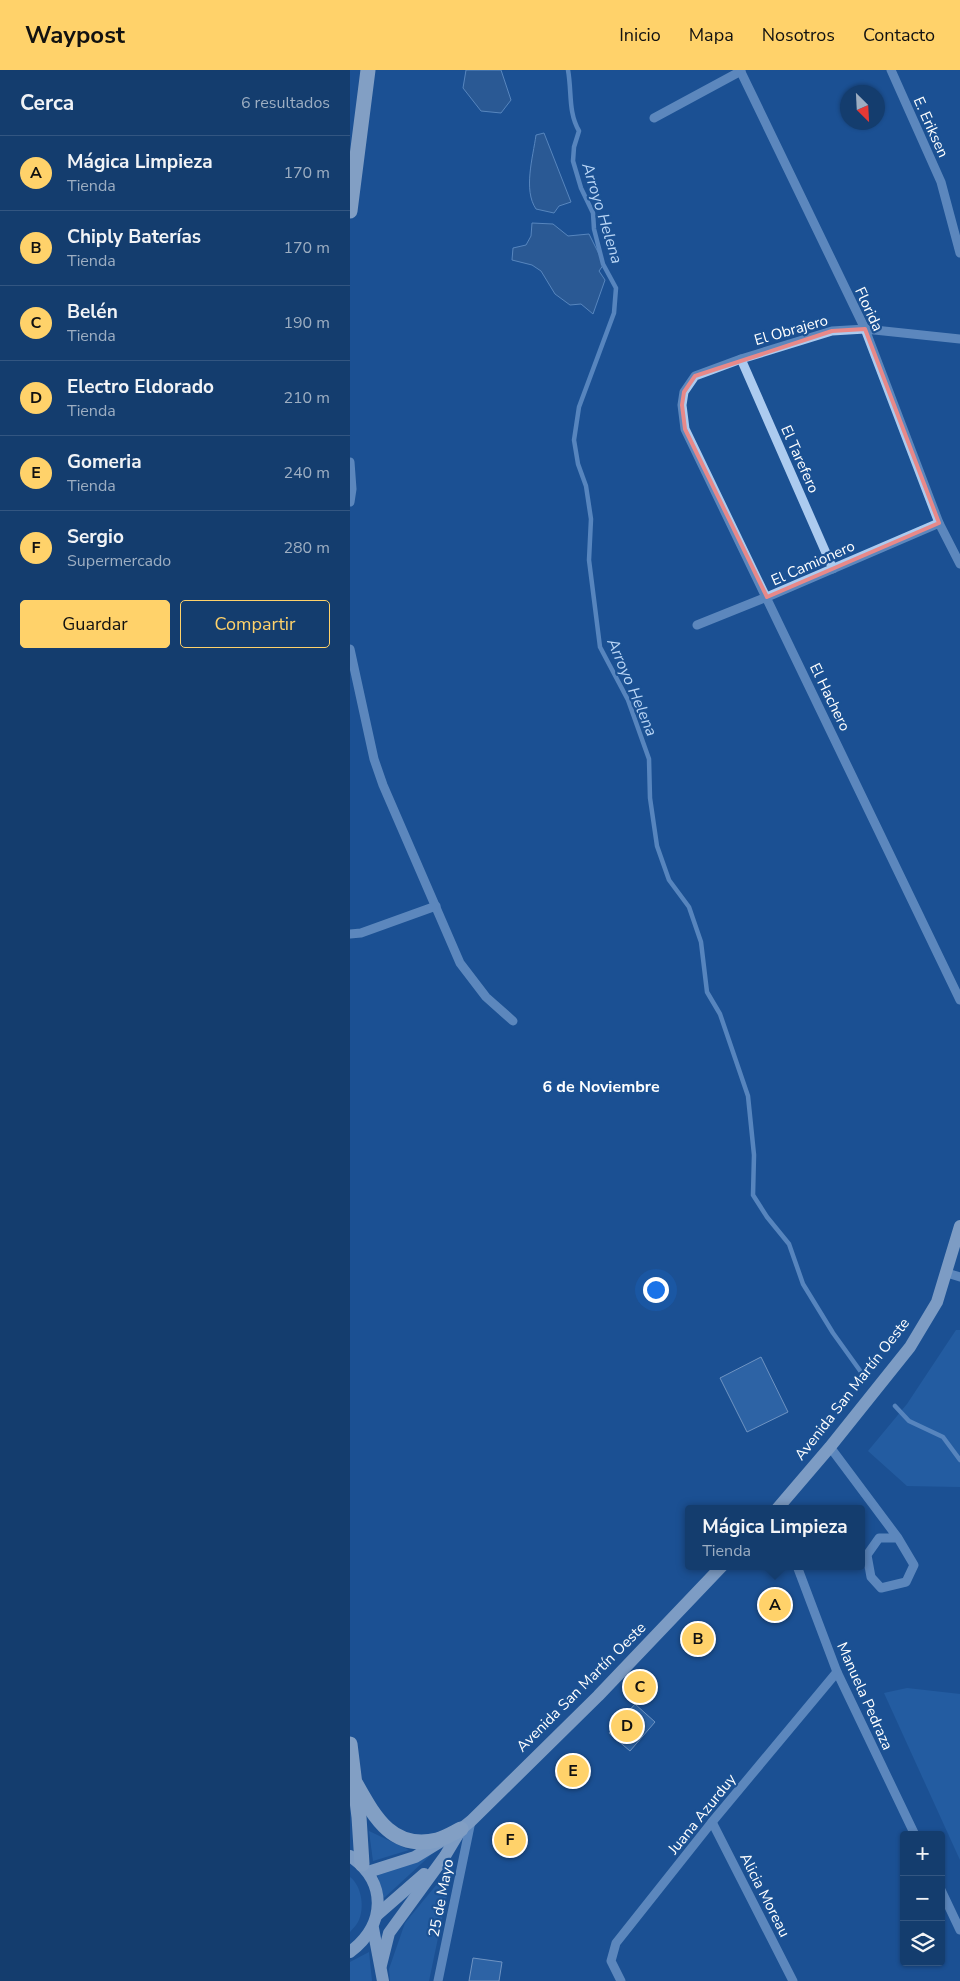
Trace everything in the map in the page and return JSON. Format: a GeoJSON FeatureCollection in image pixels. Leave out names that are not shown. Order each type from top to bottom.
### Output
{"type":"FeatureCollection","features":[{"type":"Feature","properties":{"kind":"highway"},"geometry":{"type":"LineString","coordinates":[[350,211],[368,70]]}},
{"type":"Feature","properties":{"kind":"highway"},"geometry":{"type":"LineString","coordinates":[[350,1744],[356,1784],[360,1864]]}},
{"type":"Feature","properties":{"kind":"highway"},"geometry":{"type":"LineString","coordinates":[[356,1784],[378,1820],[398,1837],[417,1842],[437,1840],[466,1825]]}},
{"type":"Feature","properties":{"kind":"main road","name":"Avenida San Martín Oeste"},"geometry":{"type":"LineString","coordinates":[[780,1505],[830,1447],[910,1347],[937,1302],[960,1226]]}},
{"type":"Feature","properties":{"kind":"main road","name":"Avenida San Martín Oeste"},"geometry":{"type":"LineString","coordinates":[[466,1825],[598,1696],[718,1570]]}},
{"type":"Feature","properties":{"kind":"main road"},"geometry":{"type":"LineString","coordinates":[[381,1965],[389,1933],[466,1825]]}},
{"type":"Feature","properties":{"kind":"main road"},"geometry":{"type":"LineString","coordinates":[[350,1952],[362,1942],[373,1928],[377,1915],[378,1900],[375,1885],[360,1864],[415,1857],[466,1825]]}},
{"type":"Feature","properties":{"kind":"main road"},"geometry":{"type":"LineString","coordinates":[[377,1915],[445,1856]]}},
{"type":"Feature","properties":{"kind":"main road"},"geometry":{"type":"LineString","coordinates":[[373,1928],[383,1981]]}},
{"type":"Feature","properties":{"kind":"street","name":"E. Eriksen"},"geometry":{"type":"LineString","coordinates":[[891,70],[941,182],[960,253]]}},
{"type":"Feature","properties":{"kind":"street"},"geometry":{"type":"LineString","coordinates":[[654,118],[740,71]]}},
{"type":"Feature","properties":{"kind":"street","name":"Florida"},"geometry":{"type":"LineString","coordinates":[[740,71],[865,329],[939,522],[960,564]]}},
{"type":"Feature","properties":{"kind":"street","name":"El Obrajero"},"geometry":{"type":"LineString","coordinates":[[682,405],[684,392],[695,376],[741,359],[832,332],[865,329],[960,339]]}},
{"type":"Feature","properties":{"kind":"street","name":"El Tarefero"},"geometry":{"type":"LineString","coordinates":[[741,359],[833,569]]}},
{"type":"Feature","properties":{"kind":"street","name":"El Hachero"},"geometry":{"type":"LineString","coordinates":[[682,405],[685,429],[960,1000]]}},
{"type":"Feature","properties":{"kind":"street"},"geometry":{"type":"LineString","coordinates":[[350,462],[352,489],[350,502]]}},
{"type":"Feature","properties":{"kind":"street","name":"El Camionero"},"geometry":{"type":"LineString","coordinates":[[697,625],[767,598],[939,522]]}},
{"type":"Feature","properties":{"kind":"street"},"geometry":{"type":"LineString","coordinates":[[350,649],[374,758],[383,785],[460,963],[486,997],[512,1021]]}},
{"type":"Feature","properties":{"kind":"street"},"geometry":{"type":"LineString","coordinates":[[350,934],[362,934],[436,906]]}},
{"type":"Feature","properties":{"kind":"street"},"geometry":{"type":"LineString","coordinates":[[947,1273],[960,1277]]}},
{"type":"Feature","properties":{"kind":"street"},"geometry":{"type":"LineString","coordinates":[[830,1447],[898,1538],[914,1565],[906,1582],[882,1588],[871,1577],[867,1555],[879,1538],[898,1538]]}},
{"type":"Feature","properties":{"kind":"street","name":"Manuela Pedraza"},"geometry":{"type":"LineString","coordinates":[[799,1570],[837,1672],[912,1831]]}},
{"type":"Feature","properties":{"kind":"street","name":"Juana Azurduy"},"geometry":{"type":"LineString","coordinates":[[621,1981],[611,1961],[616,1943],[712,1822],[837,1672]]}},
{"type":"Feature","properties":{"kind":"street","name":"Alicia Moreau"},"geometry":{"type":"LineString","coordinates":[[712,1822],[793,1981]]}},
{"type":"Feature","properties":{"kind":"street","name":"25 de Mayo"},"geometry":{"type":"LineString","coordinates":[[438,1981],[466,1825]]}},
{"type":"Feature","properties":{"kind":"street"},"geometry":{"type":"LineString","coordinates":[[945,1898],[960,1930]]}},
{"type":"Feature","properties":{"kind":"highlighted area"},"geometry":{"type":"Polygon","coordinates":[[[865,329],[939,523],[767,597],[685,429],[682,405],[684,392],[695,376],[832,331],[865,329]]]}},
{"type":"Feature","properties":{"kind":"shaded area"},"geometry":{"type":"Polygon","coordinates":[[[466,70],[501,70],[511,100],[501,113],[481,111],[463,88],[466,70]]]}},
{"type":"Feature","properties":{"kind":"shaded area"},"geometry":{"type":"Polygon","coordinates":[[[544,133],[571,202],[559,206],[554,213],[536,209],[530,193],[530,173],[536,135],[544,133]]]}},
{"type":"Feature","properties":{"kind":"shaded area"},"geometry":{"type":"Polygon","coordinates":[[[532,223],[553,224],[568,236],[589,234],[604,264],[599,271],[605,280],[593,314],[581,304],[570,305],[555,294],[541,271],[532,265],[512,260],[513,248],[526,245],[531,236],[532,223]]]}},
{"type":"Feature","properties":{"kind":"shaded area"},"geometry":{"type":"Polygon","coordinates":[[[956,1330],[960,1330],[960,1487],[907,1486],[868,1451],[907,1404],[956,1330]]]}},
{"type":"Feature","properties":{"kind":"shaded area"},"geometry":{"type":"Polygon","coordinates":[[[907,1688],[960,1694],[960,1860],[884,1693],[907,1688]]]}},
{"type":"Feature","properties":{"kind":"shaded area"},"geometry":{"type":"Polygon","coordinates":[[[369,1831],[409,1850],[373,1861],[369,1831]]]}},
{"type":"Feature","properties":{"kind":"shaded area"},"geometry":{"type":"Polygon","coordinates":[[[434,1852],[384,1898],[377,1874],[434,1852]]]}},
{"type":"Feature","properties":{"kind":"shaded area"},"geometry":{"type":"Polygon","coordinates":[[[350,1877],[360,1892],[362,1904],[358,1922],[350,1932],[350,1877]]]}},
{"type":"Feature","properties":{"kind":"shaded area"},"geometry":{"type":"Polygon","coordinates":[[[442,1878],[449,1885],[429,1981],[390,1981],[389,1969],[405,1923],[442,1878]]]}},
{"type":"Feature","properties":{"kind":"shaded area"},"geometry":{"type":"Polygon","coordinates":[[[369,1952],[372,1981],[350,1981],[350,1962],[369,1952]]]}},
{"type":"Feature","properties":{"kind":"building"},"geometry":{"type":"Polygon","coordinates":[[[761,1357],[788,1412],[747,1432],[720,1378],[761,1357]]]}},
{"type":"Feature","properties":{"kind":"building"},"geometry":{"type":"Polygon","coordinates":[[[635,1704],[655,1722],[630,1751],[609,1733],[635,1704]]]}},
{"type":"Feature","properties":{"kind":"building"},"geometry":{"type":"Polygon","coordinates":[[[473,1958],[502,1962],[499,1981],[469,1981],[473,1958]]]}},
{"type":"Feature","properties":{"kind":"waterway","name":"Arroyo Helena"},"geometry":{"type":"LineString","coordinates":[[568,70],[573,117],[579,131],[574,147],[573,161],[581,188],[593,213],[594,229],[603,264],[616,288],[614,313],[579,407],[574,440],[578,464],[586,486],[591,519],[589,560],[600,647],[628,700],[649,759],[650,798],[657,846],[669,880],[689,907],[701,942],[707,992],[720,1014],[748,1096],[754,1155],[753,1195],[767,1217],[789,1244],[803,1284],[833,1333],[861,1372]]}},
{"type":"Feature","properties":{"kind":"waterway","name":"Arroyo Helena"},"geometry":{"type":"LineString","coordinates":[[895,1406],[909,1421],[943,1437],[960,1460]]}},
{"type":"Feature","properties":{"kind":"place","name":"Mágica Limpieza"},"geometry":{"type":"Point","coordinates":[775,1605]}},
{"type":"Feature","properties":{"kind":"place","name":"Chiply Baterías"},"geometry":{"type":"Point","coordinates":[698,1639]}},
{"type":"Feature","properties":{"kind":"place","name":"Belén"},"geometry":{"type":"Point","coordinates":[640,1687]}},
{"type":"Feature","properties":{"kind":"place","name":"Electro Eldorado"},"geometry":{"type":"Point","coordinates":[627,1726]}},
{"type":"Feature","properties":{"kind":"place","name":"Gomeria"},"geometry":{"type":"Point","coordinates":[573,1771]}},
{"type":"Feature","properties":{"kind":"place","name":"Sergio"},"geometry":{"type":"Point","coordinates":[510,1840]}},
{"type":"Feature","properties":{"kind":"district","name":"6 de Noviembre"},"geometry":{"type":"Point","coordinates":[601,1086]}}]}
